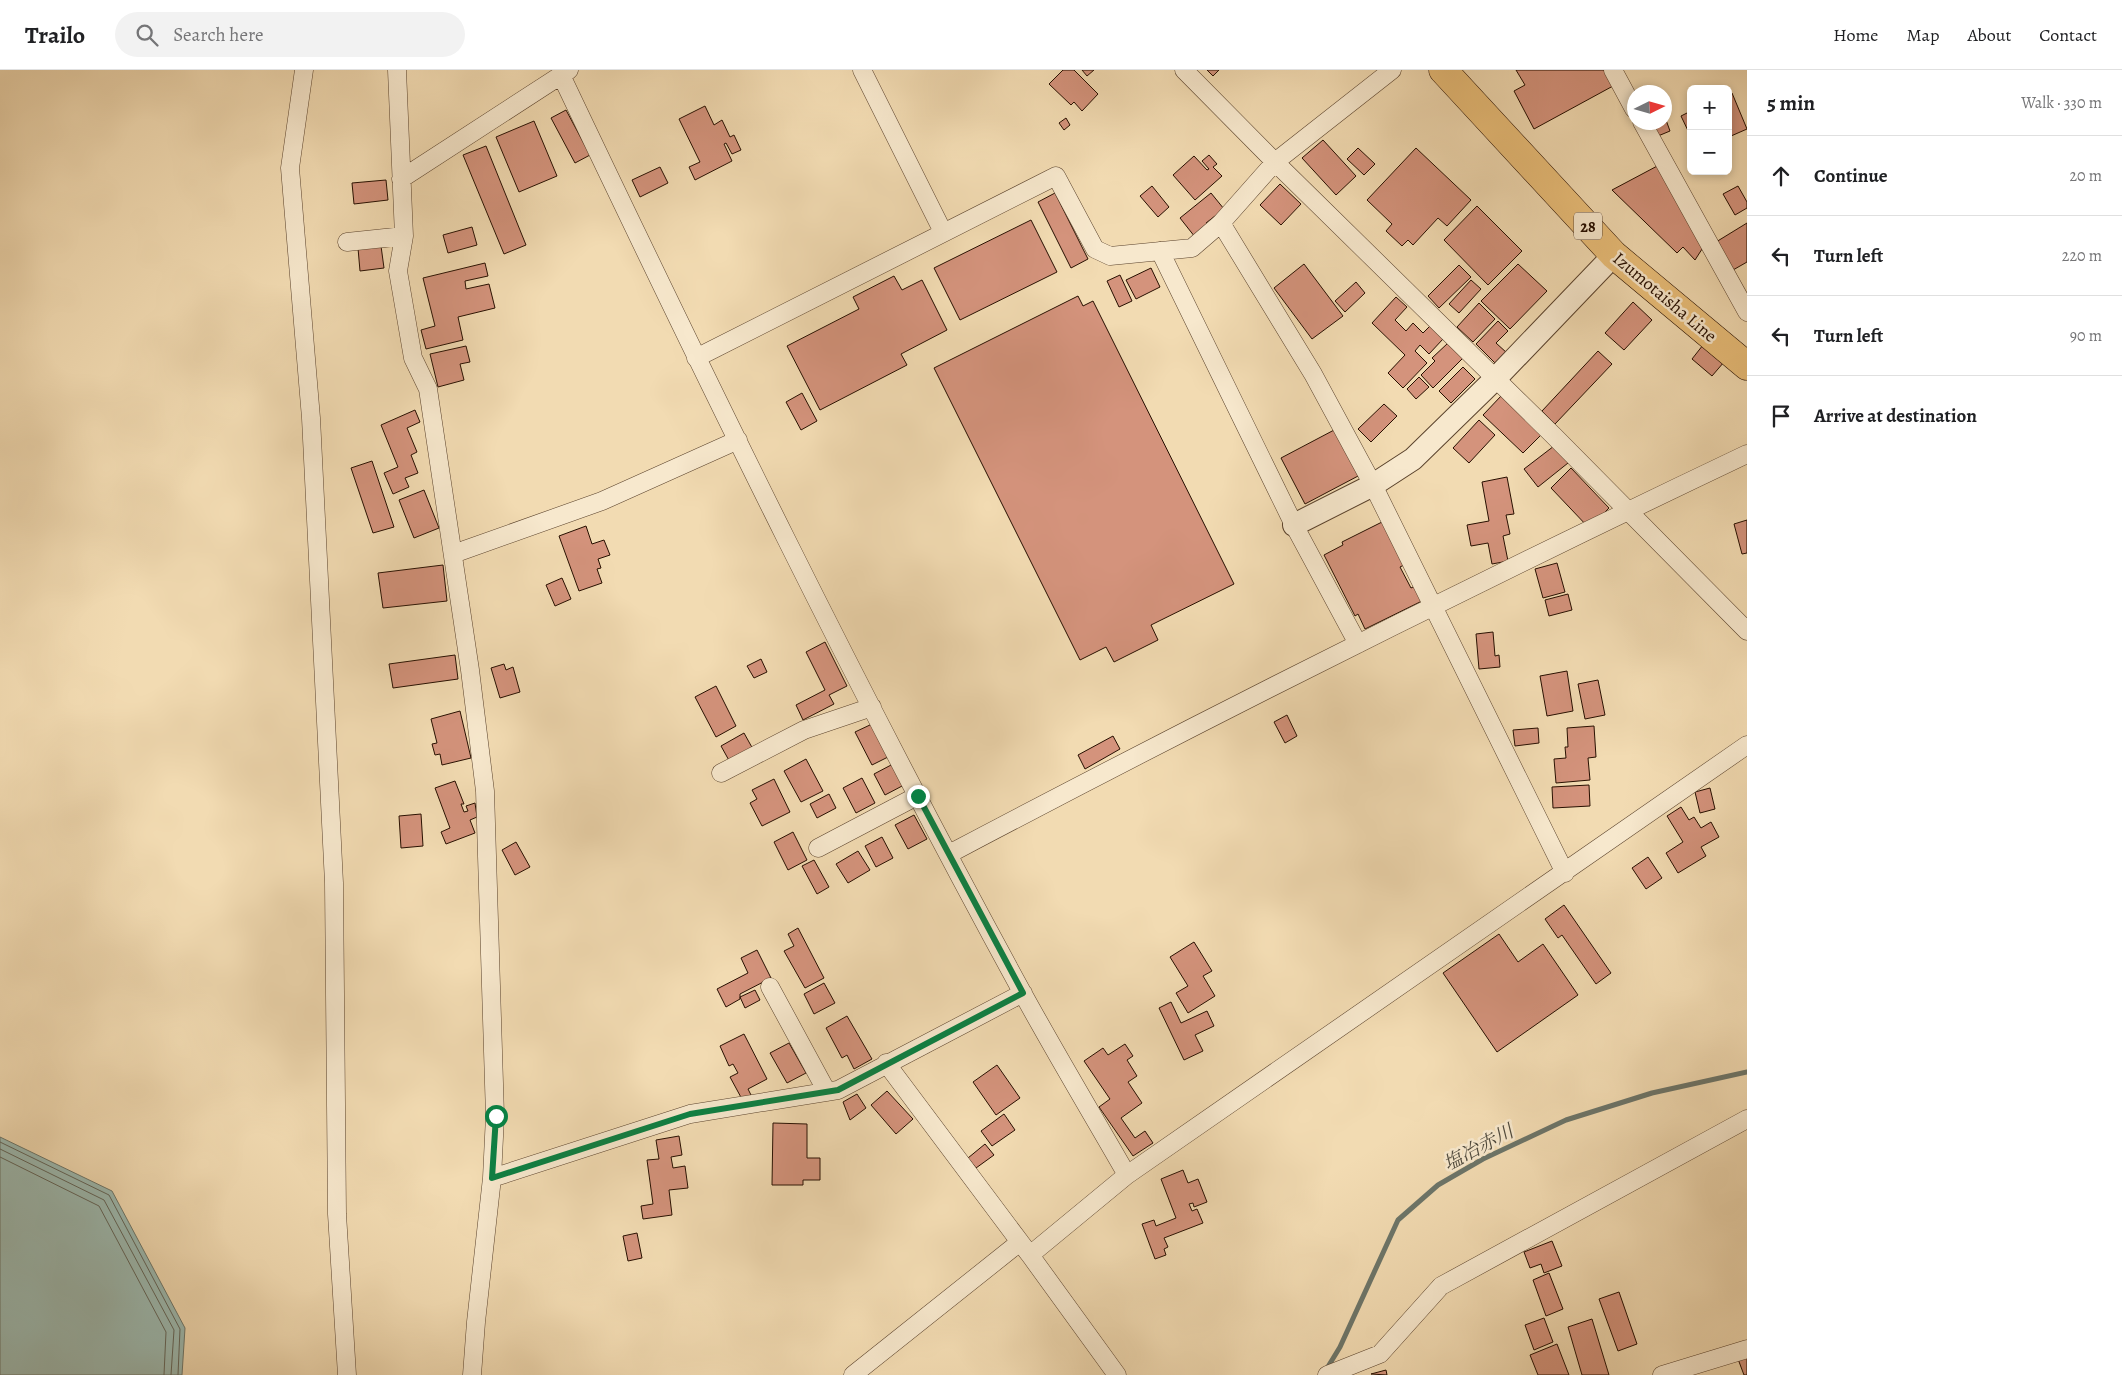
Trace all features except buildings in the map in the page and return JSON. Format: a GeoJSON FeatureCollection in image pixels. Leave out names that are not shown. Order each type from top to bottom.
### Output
{"type":"FeatureCollection","features":[{"type":"Feature","properties":{"kind":"main road","name":"Izumotaisha Line"},"geometry":{"type":"LineString","coordinates":[[1443,70],[1614,255],[1747,366]]}},
{"type":"Feature","properties":{"kind":"street"},"geometry":{"type":"LineString","coordinates":[[304,70],[290,168],[311,418],[334,883],[337,1214],[347,1375]]}},
{"type":"Feature","properties":{"kind":"street"},"geometry":{"type":"LineString","coordinates":[[397,70],[404,236],[398,271],[413,358],[428,389],[453,554],[485,791],[496,1116],[492,1178],[472,1375]]}},
{"type":"Feature","properties":{"kind":"street"},"geometry":{"type":"LineString","coordinates":[[862,70],[943,232]]}},
{"type":"Feature","properties":{"kind":"street"},"geometry":{"type":"LineString","coordinates":[[1184,70],[1275,162],[1496,378],[1747,631]]}},
{"type":"Feature","properties":{"kind":"street"},"geometry":{"type":"LineString","coordinates":[[696,358],[1056,176],[1095,249],[1110,256],[1192,248],[1221,223],[1275,162],[1392,70]]}},
{"type":"Feature","properties":{"kind":"street"},"geometry":{"type":"LineString","coordinates":[[1613,70],[1627,96]]}},
{"type":"Feature","properties":{"kind":"street"},"geometry":{"type":"LineString","coordinates":[[401,179],[565,73],[696,358],[872,707],[1023,993],[1127,1175]]}},
{"type":"Feature","properties":{"kind":"street"},"geometry":{"type":"LineString","coordinates":[[1646,130],[1747,312]]}},
{"type":"Feature","properties":{"kind":"street"},"geometry":{"type":"LineString","coordinates":[[1221,223],[1314,374],[1374,485],[1566,873]]}},
{"type":"Feature","properties":{"kind":"street"},"geometry":{"type":"LineString","coordinates":[[347,242],[404,236]]}},
{"type":"Feature","properties":{"kind":"street"},"geometry":{"type":"LineString","coordinates":[[1160,251],[1294,525],[1358,644]]}},
{"type":"Feature","properties":{"kind":"street"},"geometry":{"type":"LineString","coordinates":[[1294,525],[1374,485],[1413,459],[1496,378],[1614,255]]}},
{"type":"Feature","properties":{"kind":"street"},"geometry":{"type":"LineString","coordinates":[[453,554],[602,501],[738,440]]}},
{"type":"Feature","properties":{"kind":"street"},"geometry":{"type":"LineString","coordinates":[[949,854],[1071,789],[1358,644],[1747,454]]}},
{"type":"Feature","properties":{"kind":"street"},"geometry":{"type":"LineString","coordinates":[[722,773],[804,730],[872,707]]}},
{"type":"Feature","properties":{"kind":"street"},"geometry":{"type":"LineString","coordinates":[[853,1375],[1127,1175],[1566,873],[1747,745]]}},
{"type":"Feature","properties":{"kind":"street"},"geometry":{"type":"LineString","coordinates":[[818,848],[918,796]]}},
{"type":"Feature","properties":{"kind":"street"},"geometry":{"type":"LineString","coordinates":[[770,988],[826,1092]]}},
{"type":"Feature","properties":{"kind":"street"},"geometry":{"type":"LineString","coordinates":[[492,1178],[690,1114],[838,1090],[886,1063],[1023,993]]}},
{"type":"Feature","properties":{"kind":"street"},"geometry":{"type":"LineString","coordinates":[[886,1063],[1117,1375]]}},
{"type":"Feature","properties":{"kind":"street"},"geometry":{"type":"LineString","coordinates":[[1327,1375],[1380,1354],[1441,1286],[1746,1125]]}},
{"type":"Feature","properties":{"kind":"street"},"geometry":{"type":"LineString","coordinates":[[1662,1375],[1747,1349]]}},
{"type":"Feature","properties":{"kind":"water"},"geometry":{"type":"Polygon","coordinates":[[[0,1137],[112,1191],[185,1328],[182,1375],[0,1375],[0,1137]]]}},
{"type":"Feature","properties":{"kind":"waterway","name":"塩冶赤川"},"geometry":{"type":"LineString","coordinates":[[1326,1370],[1340,1347],[1398,1220],[1438,1185],[1483,1159],[1566,1120],[1652,1093],[1747,1072]]}},
{"type":"Feature","properties":{"kind":"route"},"geometry":{"type":"LineString","coordinates":[[496,1116],[492,1178],[690,1114],[838,1090],[886,1063],[1023,993],[918,796]]}}]}
